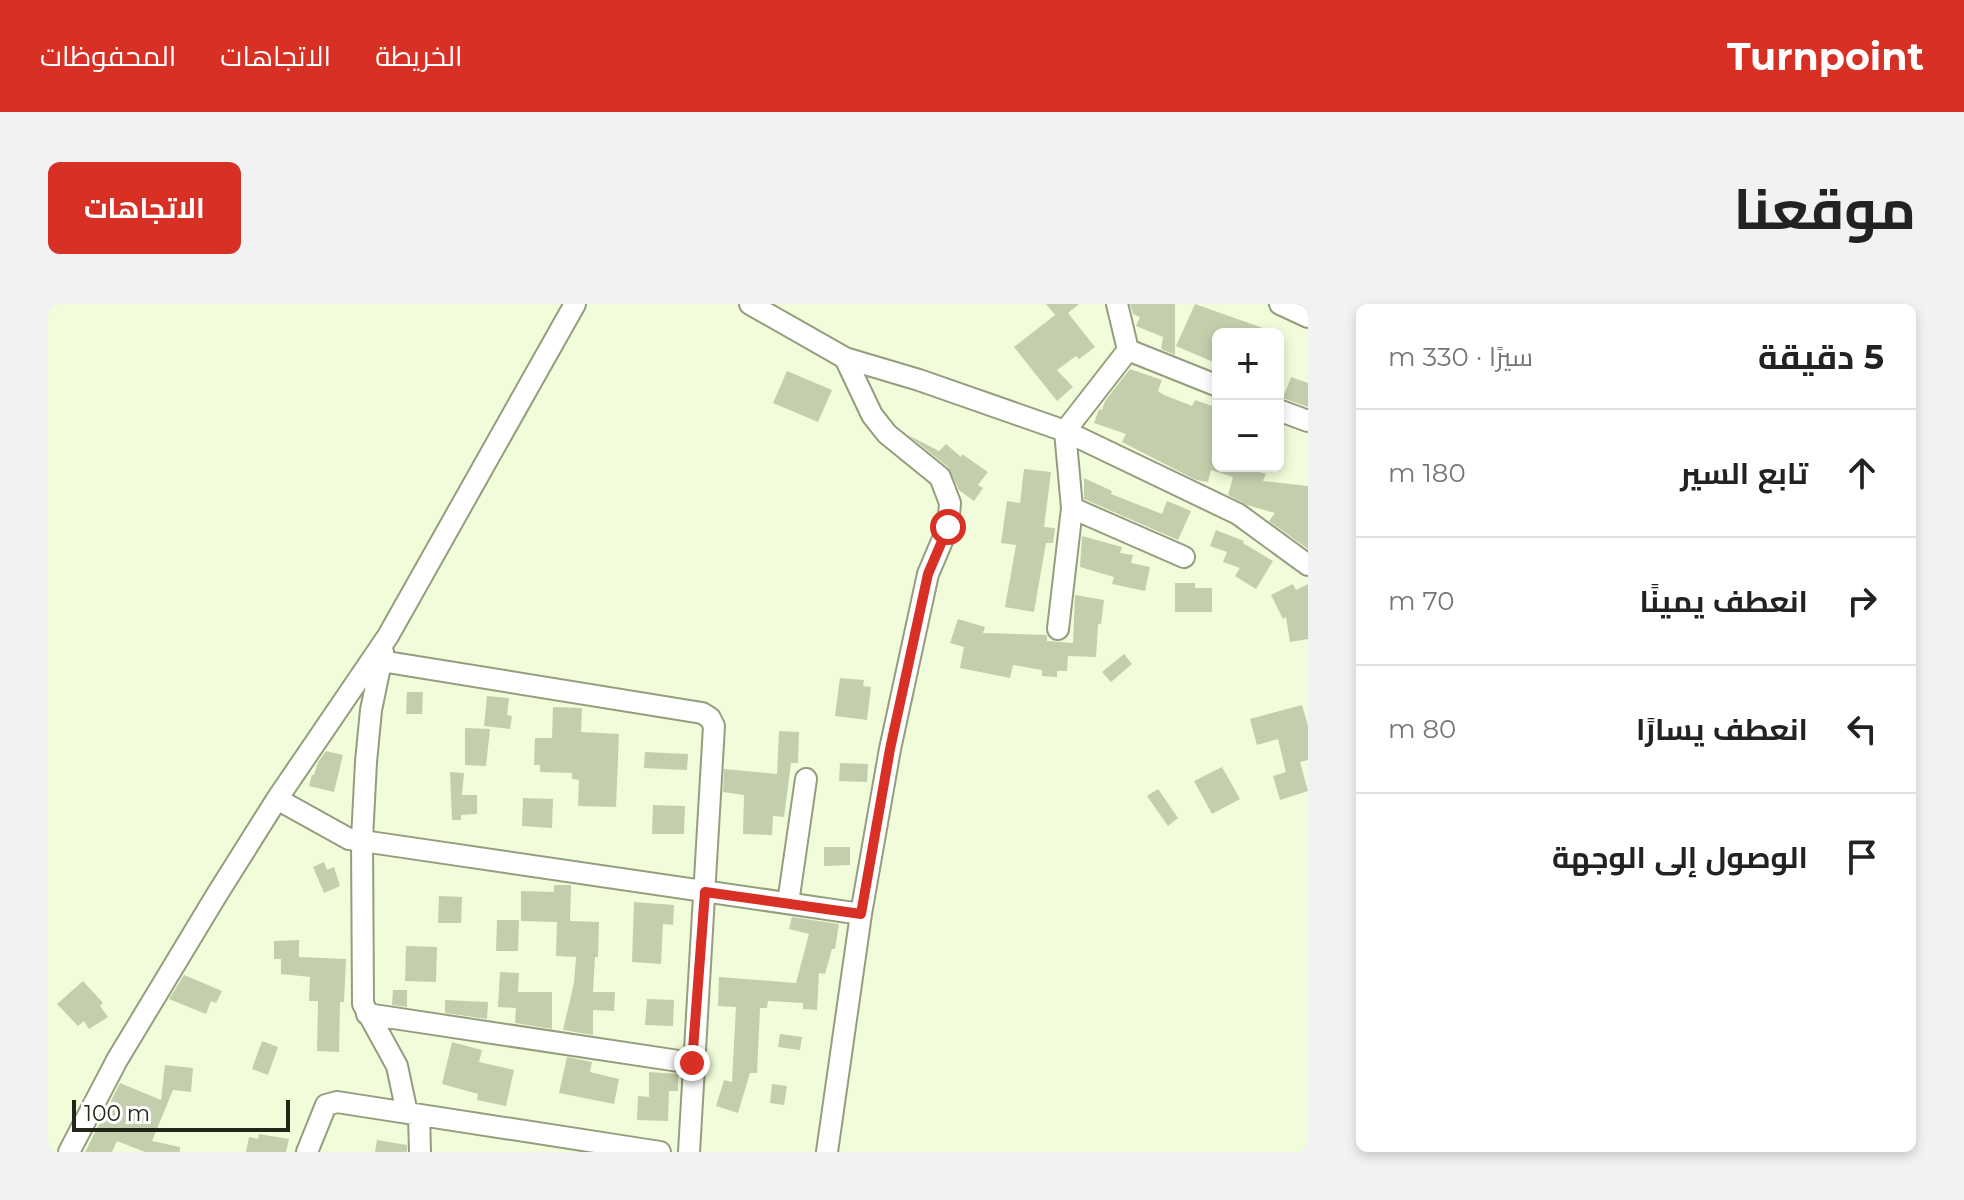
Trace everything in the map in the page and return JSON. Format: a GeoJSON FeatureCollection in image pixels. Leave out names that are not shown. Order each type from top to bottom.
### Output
{"type":"FeatureCollection","features":[{"type":"Feature","properties":{"kind":"street"},"geometry":{"type":"LineString","coordinates":[[69,1152],[117,1060],[277,799],[388,636],[575,304]]}},
{"type":"Feature","properties":{"kind":"street"},"geometry":{"type":"LineString","coordinates":[[750,304],[845,358],[919,380],[1065,431],[1238,514],[1308,565]]}},
{"type":"Feature","properties":{"kind":"street"},"geometry":{"type":"LineString","coordinates":[[1117,304],[1128,350]]}},
{"type":"Feature","properties":{"kind":"street"},"geometry":{"type":"LineString","coordinates":[[1280,304],[1308,317]]}},
{"type":"Feature","properties":{"kind":"street"},"geometry":{"type":"LineString","coordinates":[[1128,350],[1212,384]]}},
{"type":"Feature","properties":{"kind":"street"},"geometry":{"type":"LineString","coordinates":[[1058,629],[1072,508],[1065,431],[1128,350]]}},
{"type":"Feature","properties":{"kind":"street"},"geometry":{"type":"LineString","coordinates":[[827,1152],[861,914],[893,734],[928,574],[948,527],[950,503],[940,477],[887,434],[872,415],[845,358]]}},
{"type":"Feature","properties":{"kind":"street"},"geometry":{"type":"LineString","coordinates":[[1284,412],[1308,421]]}},
{"type":"Feature","properties":{"kind":"street"},"geometry":{"type":"LineString","coordinates":[[1072,508],[1184,557]]}},
{"type":"Feature","properties":{"kind":"street"},"geometry":{"type":"LineString","coordinates":[[388,636],[371,710],[362,839],[363,1004],[388,1044],[397,1066],[413,1114],[420,1152]]}},
{"type":"Feature","properties":{"kind":"street"},"geometry":{"type":"LineString","coordinates":[[381,661],[702,713],[710,718],[714,726],[689,1152]]}},
{"type":"Feature","properties":{"kind":"street"},"geometry":{"type":"LineString","coordinates":[[788,903],[806,779]]}},
{"type":"Feature","properties":{"kind":"street"},"geometry":{"type":"LineString","coordinates":[[277,799],[349,839],[861,914]]}},
{"type":"Feature","properties":{"kind":"street"},"geometry":{"type":"LineString","coordinates":[[367,1014],[692,1063]]}},
{"type":"Feature","properties":{"kind":"street"},"geometry":{"type":"LineString","coordinates":[[307,1152],[320,1115],[326,1105],[337,1102],[660,1152]]}},
{"type":"Feature","properties":{"kind":"building"},"geometry":{"type":"Polygon","coordinates":[[[1046,304],[1079,304],[1068,313],[1095,347],[1057,370],[1073,387],[1057,401],[1014,347],[1055,315],[1046,304]]]}},
{"type":"Feature","properties":{"kind":"building"},"geometry":{"type":"Polygon","coordinates":[[[1130,304],[1175,304],[1175,355],[1161,349],[1163,337],[1136,326],[1140,317],[1133,314],[1130,304]]]}},
{"type":"Feature","properties":{"kind":"building"},"geometry":{"type":"Polygon","coordinates":[[[1195,304],[1263,328],[1212,328],[1212,361],[1176,346],[1195,304]]]}},
{"type":"Feature","properties":{"kind":"building"},"geometry":{"type":"Polygon","coordinates":[[[1130,369],[1162,380],[1158,391],[1164,395],[1192,406],[1195,400],[1212,406],[1212,470],[1208,482],[1196,480],[1122,442],[1126,434],[1094,423],[1105,401],[1130,369]]]}},
{"type":"Feature","properties":{"kind":"building"},"geometry":{"type":"Polygon","coordinates":[[[787,371],[832,390],[818,422],[773,403],[787,371]]]}},
{"type":"Feature","properties":{"kind":"building"},"geometry":{"type":"Polygon","coordinates":[[[1291,377],[1308,383],[1308,407],[1284,398],[1291,377]]]}},
{"type":"Feature","properties":{"kind":"building"},"geometry":{"type":"Polygon","coordinates":[[[908,435],[939,451],[946,444],[961,457],[962,454],[988,472],[978,485],[983,488],[974,501],[959,490],[948,467],[908,435]]]}},
{"type":"Feature","properties":{"kind":"building"},"geometry":{"type":"Polygon","coordinates":[[[1024,469],[1051,472],[1044,527],[1055,528],[1053,543],[1046,543],[1034,612],[1005,607],[1016,545],[1001,543],[1007,501],[1020,503],[1024,469]]]}},
{"type":"Feature","properties":{"kind":"building"},"geometry":{"type":"Polygon","coordinates":[[[1217,472],[1260,472],[1266,474],[1263,481],[1308,486],[1308,549],[1269,521],[1275,513],[1247,505],[1228,495],[1233,477],[1217,472]]]}},
{"type":"Feature","properties":{"kind":"building"},"geometry":{"type":"Polygon","coordinates":[[[1084,478],[1112,491],[1111,494],[1162,514],[1167,501],[1191,511],[1178,540],[1084,499],[1084,478]]]}},
{"type":"Feature","properties":{"kind":"building"},"geometry":{"type":"Polygon","coordinates":[[[1216,530],[1244,541],[1273,561],[1256,589],[1235,576],[1240,568],[1223,562],[1227,552],[1210,546],[1216,530]]]}},
{"type":"Feature","properties":{"kind":"building"},"geometry":{"type":"Polygon","coordinates":[[[1082,536],[1122,547],[1120,553],[1133,555],[1131,563],[1150,567],[1145,591],[1112,584],[1114,577],[1080,567],[1082,536]]]}},
{"type":"Feature","properties":{"kind":"building"},"geometry":{"type":"Polygon","coordinates":[[[1175,583],[1195,583],[1195,588],[1212,588],[1212,612],[1175,612],[1175,583]]]}},
{"type":"Feature","properties":{"kind":"building"},"geometry":{"type":"Polygon","coordinates":[[[1293,584],[1296,590],[1308,584],[1308,639],[1290,642],[1286,617],[1283,619],[1271,595],[1293,584]]]}},
{"type":"Feature","properties":{"kind":"building"},"geometry":{"type":"Polygon","coordinates":[[[1075,595],[1104,600],[1101,624],[1098,624],[1096,657],[1068,656],[1067,671],[1057,671],[1057,677],[1042,676],[1042,670],[1013,665],[1010,678],[960,668],[964,647],[950,643],[958,619],[985,627],[983,633],[1047,635],[1047,641],[1073,643],[1075,595]]]}},
{"type":"Feature","properties":{"kind":"building"},"geometry":{"type":"Polygon","coordinates":[[[1124,654],[1132,664],[1111,682],[1102,672],[1124,654]]]}},
{"type":"Feature","properties":{"kind":"building"},"geometry":{"type":"Polygon","coordinates":[[[840,678],[864,680],[863,686],[871,687],[867,720],[835,716],[840,678]]]}},
{"type":"Feature","properties":{"kind":"building"},"geometry":{"type":"Polygon","coordinates":[[[407,692],[423,692],[422,714],[406,714],[407,692]]]}},
{"type":"Feature","properties":{"kind":"building"},"geometry":{"type":"Polygon","coordinates":[[[487,696],[509,698],[507,715],[512,716],[510,729],[484,726],[487,696]]]}},
{"type":"Feature","properties":{"kind":"building"},"geometry":{"type":"Polygon","coordinates":[[[1302,705],[1308,726],[1308,760],[1300,762],[1308,791],[1280,800],[1273,776],[1286,772],[1278,739],[1257,745],[1250,719],[1302,705]]]}},
{"type":"Feature","properties":{"kind":"building"},"geometry":{"type":"Polygon","coordinates":[[[553,707],[582,708],[581,732],[619,734],[616,807],[578,806],[579,780],[572,779],[572,773],[540,772],[540,765],[534,765],[535,738],[552,738],[553,707]]]}},
{"type":"Feature","properties":{"kind":"building"},"geometry":{"type":"Polygon","coordinates":[[[465,728],[490,729],[486,766],[465,765],[465,728]]]}},
{"type":"Feature","properties":{"kind":"building"},"geometry":{"type":"Polygon","coordinates":[[[779,731],[799,732],[798,763],[791,763],[784,817],[773,816],[772,835],[743,834],[744,795],[723,792],[724,769],[777,774],[779,731]]]}},
{"type":"Feature","properties":{"kind":"building"},"geometry":{"type":"Polygon","coordinates":[[[326,751],[343,755],[334,792],[309,786],[326,751]]]}},
{"type":"Feature","properties":{"kind":"building"},"geometry":{"type":"Polygon","coordinates":[[[645,752],[688,754],[687,770],[644,768],[645,752]]]}},
{"type":"Feature","properties":{"kind":"building"},"geometry":{"type":"Polygon","coordinates":[[[840,763],[868,764],[867,782],[839,781],[840,763]]]}},
{"type":"Feature","properties":{"kind":"building"},"geometry":{"type":"Polygon","coordinates":[[[1222,767],[1240,799],[1212,814],[1194,781],[1222,767]]]}},
{"type":"Feature","properties":{"kind":"building"},"geometry":{"type":"Polygon","coordinates":[[[450,772],[464,773],[462,795],[477,795],[477,814],[461,815],[461,820],[452,820],[450,772]]]}},
{"type":"Feature","properties":{"kind":"building"},"geometry":{"type":"Polygon","coordinates":[[[1158,789],[1178,818],[1168,826],[1147,796],[1158,789]]]}},
{"type":"Feature","properties":{"kind":"building"},"geometry":{"type":"Polygon","coordinates":[[[523,798],[553,799],[552,828],[522,826],[523,798]]]}},
{"type":"Feature","properties":{"kind":"building"},"geometry":{"type":"Polygon","coordinates":[[[653,805],[685,806],[684,834],[652,834],[653,805]]]}},
{"type":"Feature","properties":{"kind":"building"},"geometry":{"type":"Polygon","coordinates":[[[824,847],[850,847],[850,865],[824,866],[824,847]]]}},
{"type":"Feature","properties":{"kind":"building"},"geometry":{"type":"Polygon","coordinates":[[[324,862],[327,870],[334,867],[340,886],[324,893],[313,867],[324,862]]]}},
{"type":"Feature","properties":{"kind":"building"},"geometry":{"type":"Polygon","coordinates":[[[554,885],[571,885],[570,921],[599,922],[593,992],[615,992],[614,1011],[593,1010],[593,1035],[563,1030],[574,983],[576,957],[556,956],[557,922],[521,921],[521,891],[554,892],[554,885]]]}},
{"type":"Feature","properties":{"kind":"building"},"geometry":{"type":"Polygon","coordinates":[[[439,896],[462,897],[461,923],[438,923],[439,896]]]}},
{"type":"Feature","properties":{"kind":"building"},"geometry":{"type":"Polygon","coordinates":[[[634,902],[674,905],[673,925],[663,924],[661,964],[632,962],[634,902]]]}},
{"type":"Feature","properties":{"kind":"building"},"geometry":{"type":"Polygon","coordinates":[[[792,917],[839,924],[835,949],[832,949],[825,974],[819,973],[817,1010],[803,1009],[803,1003],[768,1001],[767,1008],[760,1008],[757,1073],[750,1073],[738,1113],[716,1106],[724,1080],[732,1082],[736,1007],[718,1006],[719,977],[796,983],[809,934],[789,929],[792,917]]]}},
{"type":"Feature","properties":{"kind":"building"},"geometry":{"type":"Polygon","coordinates":[[[497,920],[519,920],[518,951],[496,951],[497,920]]]}},
{"type":"Feature","properties":{"kind":"building"},"geometry":{"type":"Polygon","coordinates":[[[299,940],[299,957],[346,959],[344,1002],[340,1002],[339,1052],[317,1051],[318,1001],[309,1001],[310,977],[281,974],[281,959],[274,959],[274,941],[299,940]]]}},
{"type":"Feature","properties":{"kind":"building"},"geometry":{"type":"Polygon","coordinates":[[[406,946],[437,947],[436,982],[405,981],[406,946]]]}},
{"type":"Feature","properties":{"kind":"building"},"geometry":{"type":"Polygon","coordinates":[[[500,972],[519,973],[518,992],[552,992],[552,1029],[515,1023],[516,1008],[498,1007],[500,972]]]}},
{"type":"Feature","properties":{"kind":"building"},"geometry":{"type":"Polygon","coordinates":[[[184,975],[222,991],[216,1003],[211,1001],[206,1014],[169,999],[184,975]]]}},
{"type":"Feature","properties":{"kind":"building"},"geometry":{"type":"Polygon","coordinates":[[[83,981],[103,1003],[100,1006],[108,1017],[89,1029],[84,1021],[78,1026],[57,1004],[83,981]]]}},
{"type":"Feature","properties":{"kind":"building"},"geometry":{"type":"Polygon","coordinates":[[[393,990],[407,990],[407,1007],[392,1005],[393,990]]]}},
{"type":"Feature","properties":{"kind":"building"},"geometry":{"type":"Polygon","coordinates":[[[647,999],[674,1000],[673,1026],[645,1025],[647,999]]]}},
{"type":"Feature","properties":{"kind":"building"},"geometry":{"type":"Polygon","coordinates":[[[445,1000],[488,1002],[487,1019],[445,1013],[445,1000]]]}},
{"type":"Feature","properties":{"kind":"building"},"geometry":{"type":"Polygon","coordinates":[[[780,1034],[802,1037],[800,1050],[778,1047],[780,1034]]]}},
{"type":"Feature","properties":{"kind":"building"},"geometry":{"type":"Polygon","coordinates":[[[262,1041],[278,1047],[268,1075],[252,1069],[262,1041]]]}},
{"type":"Feature","properties":{"kind":"building"},"geometry":{"type":"Polygon","coordinates":[[[452,1042],[482,1050],[479,1062],[514,1070],[506,1106],[477,1100],[478,1094],[442,1084],[452,1042]]]}},
{"type":"Feature","properties":{"kind":"building"},"geometry":{"type":"Polygon","coordinates":[[[567,1057],[592,1062],[590,1072],[619,1079],[614,1104],[559,1093],[567,1057]]]}},
{"type":"Feature","properties":{"kind":"building"},"geometry":{"type":"Polygon","coordinates":[[[165,1065],[193,1068],[191,1092],[173,1090],[152,1141],[180,1147],[180,1152],[145,1152],[117,1141],[112,1152],[85,1152],[120,1083],[161,1100],[165,1065]]]}},
{"type":"Feature","properties":{"kind":"building"},"geometry":{"type":"Polygon","coordinates":[[[649,1072],[678,1074],[678,1091],[669,1091],[668,1121],[637,1120],[638,1096],[649,1097],[649,1072]]]}},
{"type":"Feature","properties":{"kind":"building"},"geometry":{"type":"Polygon","coordinates":[[[772,1084],[787,1086],[784,1105],[770,1103],[772,1084]]]}},
{"type":"Feature","properties":{"kind":"building"},"geometry":{"type":"Polygon","coordinates":[[[259,1134],[289,1139],[286,1152],[246,1152],[249,1137],[258,1139],[259,1134]]]}},
{"type":"Feature","properties":{"kind":"building"},"geometry":{"type":"Polygon","coordinates":[[[377,1140],[407,1145],[407,1152],[375,1152],[377,1140]]]}},
{"type":"Feature","properties":{"kind":"route"},"geometry":{"type":"LineString","coordinates":[[692,1063],[705,892],[861,914],[890,749],[928,574],[948,527]]}}]}
